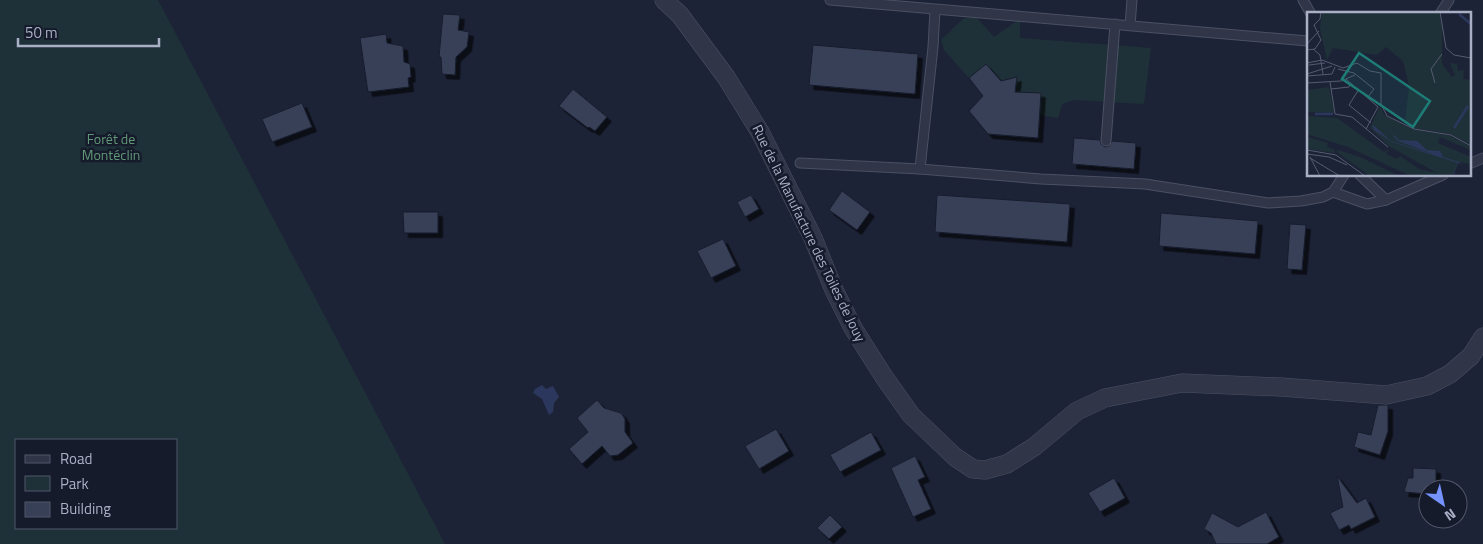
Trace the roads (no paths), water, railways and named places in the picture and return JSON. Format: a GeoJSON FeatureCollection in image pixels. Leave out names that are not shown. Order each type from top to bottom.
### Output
{"type":"FeatureCollection","features":[{"type":"Feature","properties":{"kind":"street","name":"Rue de la Manufacture des Toiles de Jouy"},"geometry":{"type":"LineString","coordinates":[[664,0],[680,15],[726,77],[760,132],[813,238],[834,290],[853,328],[884,377],[912,415],[955,457],[973,469],[985,470],[1008,464],[1034,447],[1078,412],[1105,398],[1182,383],[1281,387],[1386,395],[1427,386],[1450,374],[1471,356],[1483,337]]}},
{"type":"Feature","properties":{"kind":"lane"},"geometry":{"type":"LineString","coordinates":[[830,0],[1307,41]]}},
{"type":"Feature","properties":{"kind":"lane"},"geometry":{"type":"LineString","coordinates":[[1130,25],[1132,0]]}},
{"type":"Feature","properties":{"kind":"lane"},"geometry":{"type":"LineString","coordinates":[[1303,0],[1310,12]]}},
{"type":"Feature","properties":{"kind":"lane"},"geometry":{"type":"LineString","coordinates":[[1441,12],[1449,0]]}},
{"type":"Feature","properties":{"kind":"lane"},"geometry":{"type":"LineString","coordinates":[[920,169],[935,10]]}},
{"type":"Feature","properties":{"kind":"lane"},"geometry":{"type":"LineString","coordinates":[[1106,141],[1115,24]]}},
{"type":"Feature","properties":{"kind":"lane"},"geometry":{"type":"LineString","coordinates":[[1470,164],[1483,158]]}},
{"type":"Feature","properties":{"kind":"lane"},"geometry":{"type":"LineString","coordinates":[[800,163],[1145,184],[1268,202],[1301,201],[1323,197],[1333,192],[1343,176]]}},
{"type":"Feature","properties":{"kind":"lane"},"geometry":{"type":"LineString","coordinates":[[1361,176],[1386,200]]}},
{"type":"Feature","properties":{"kind":"lane"},"geometry":{"type":"LineString","coordinates":[[1333,192],[1367,204],[1386,200],[1441,176]]}},
{"type":"Feature","properties":{"kind":"water"},"geometry":{"type":"Polygon","coordinates":[[[542,385],[546,389],[553,386],[559,397],[554,403],[553,412],[549,415],[542,399],[533,393],[535,389],[542,385]]]}},
{"type":"Feature","properties":{"kind":"park label","name":"Forêt de Montéclin"},"geometry":{"type":"Point","coordinates":[111,148]}}]}
